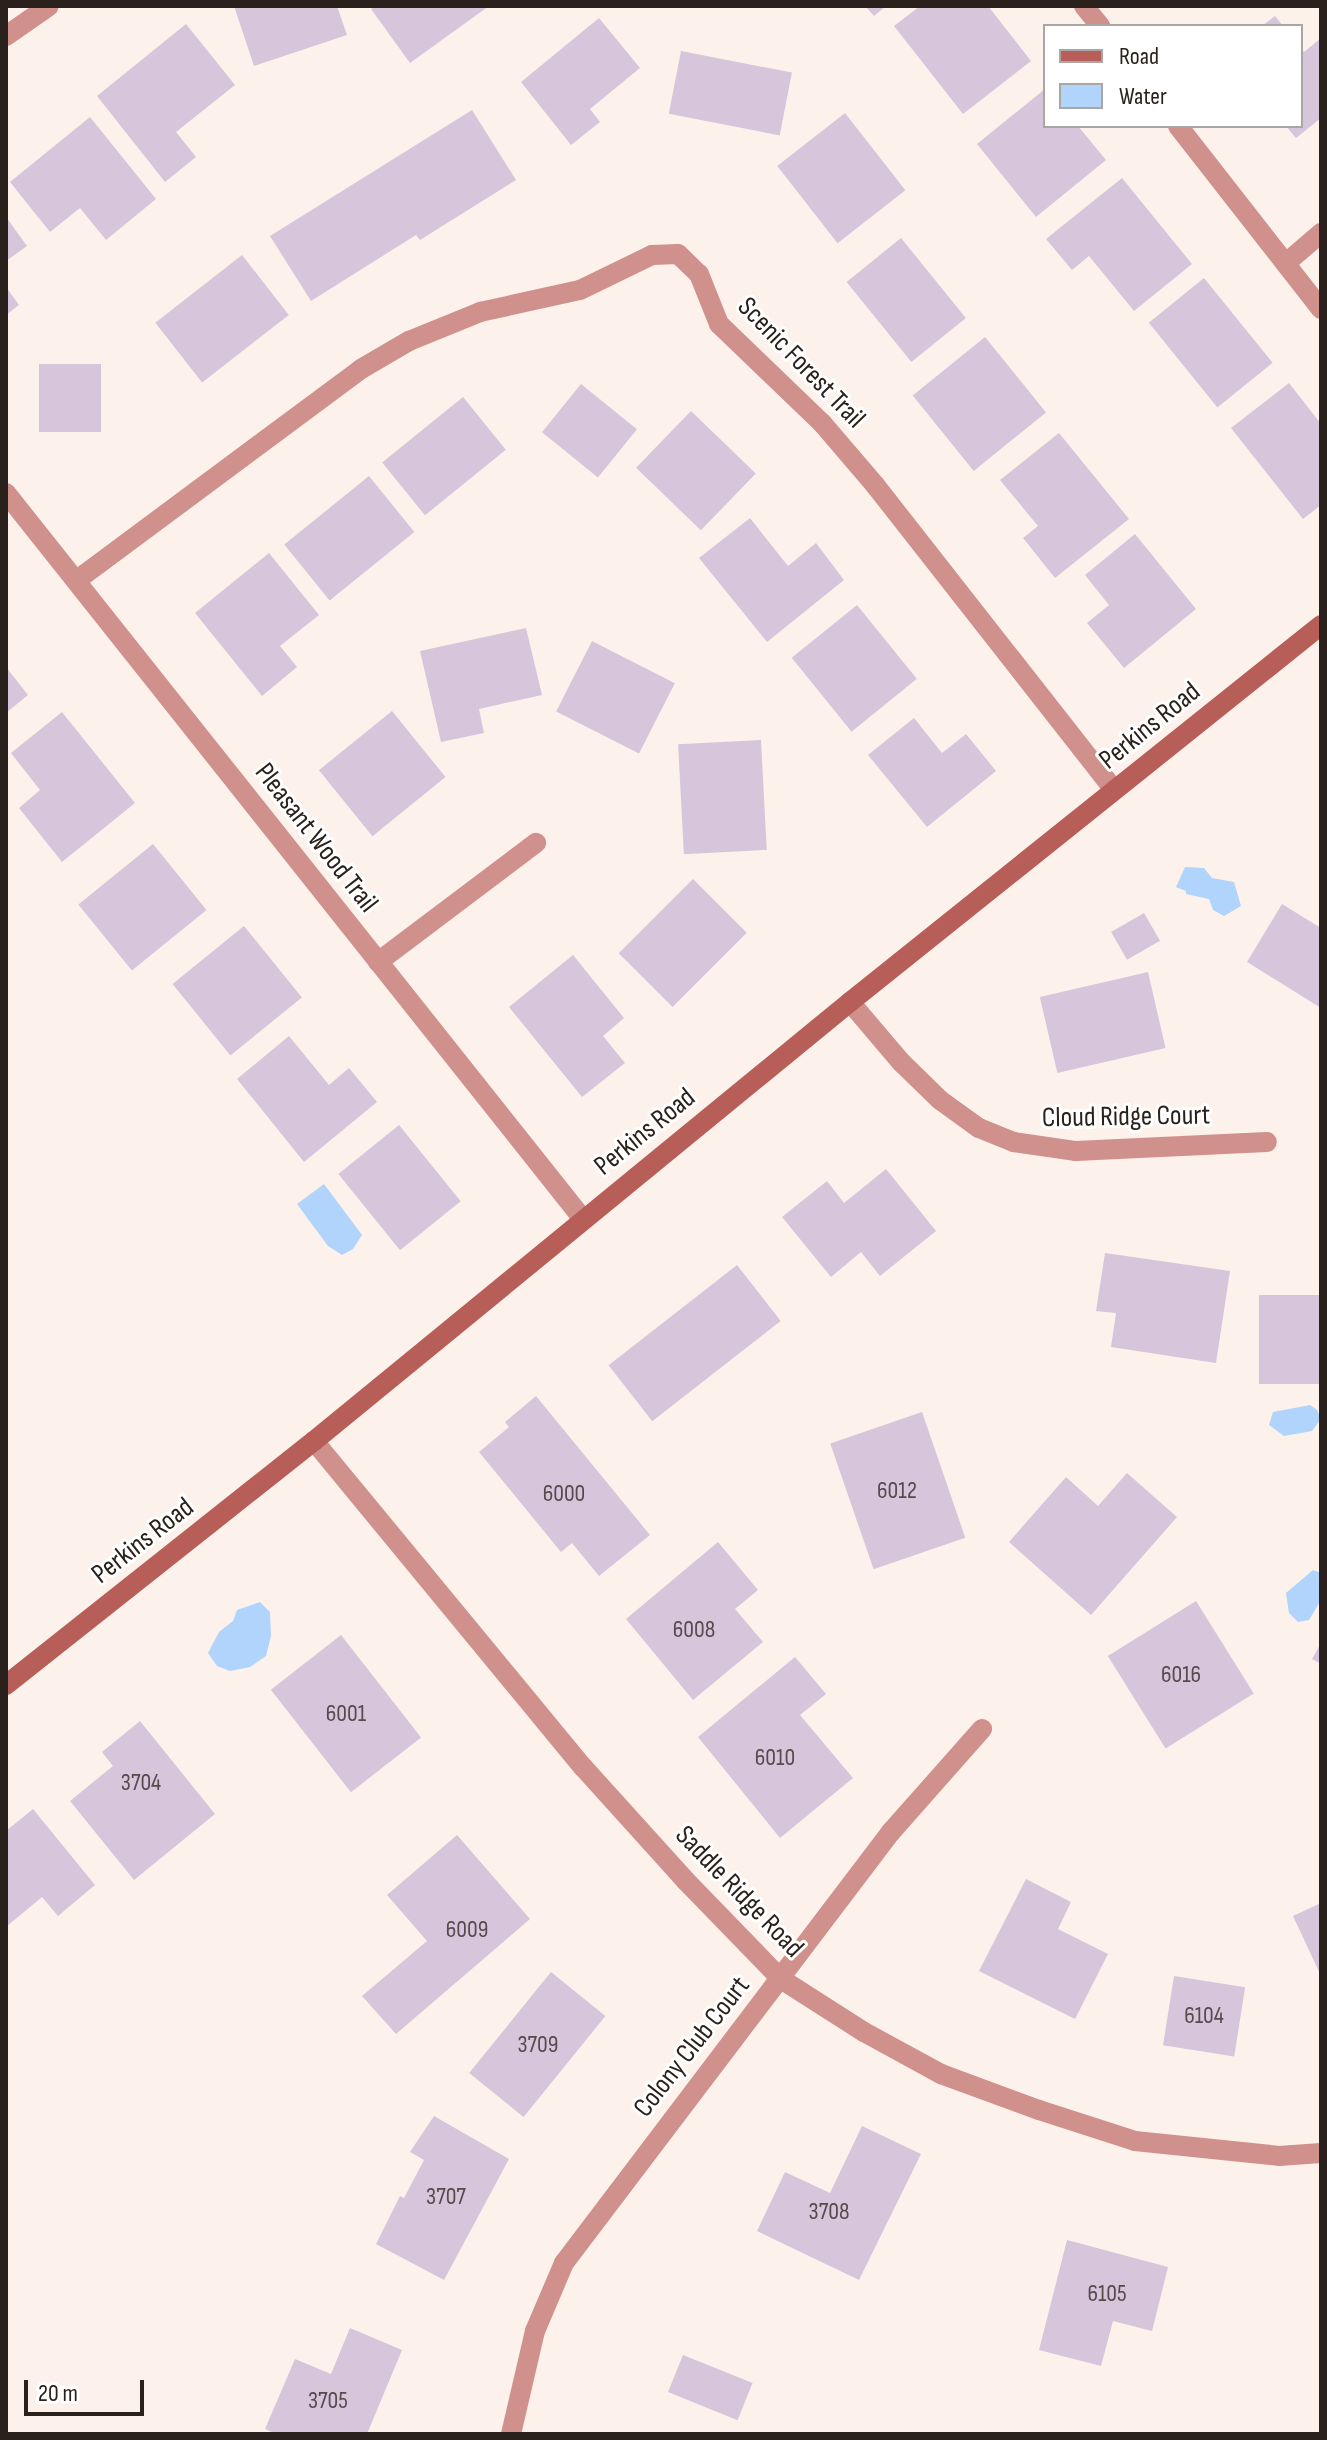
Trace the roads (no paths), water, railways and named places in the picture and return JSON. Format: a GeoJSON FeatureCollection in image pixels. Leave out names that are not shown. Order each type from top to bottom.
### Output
{"type":"FeatureCollection","features":[{"type":"Feature","properties":{"kind":"main road","name":"Perkins Road"},"geometry":{"type":"LineString","coordinates":[[6,1685],[314,1441],[582,1218],[1321,625]]}},
{"type":"Feature","properties":{"kind":"street"},"geometry":{"type":"LineString","coordinates":[[6,36],[49,6]]}},
{"type":"Feature","properties":{"kind":"street"},"geometry":{"type":"LineString","coordinates":[[1084,6],[1098,24]]}},
{"type":"Feature","properties":{"kind":"street"},"geometry":{"type":"LineString","coordinates":[[1180,128],[1321,309]]}},
{"type":"Feature","properties":{"kind":"street"},"geometry":{"type":"LineString","coordinates":[[1286,263],[1321,233]]}},
{"type":"Feature","properties":{"kind":"street","name":"Scenic Forest Trail"},"geometry":{"type":"LineString","coordinates":[[77,580],[361,369],[409,341],[480,312],[580,290],[652,255],[678,254],[699,274],[719,324],[735,343],[792,393],[857,464],[1114,790]]}},
{"type":"Feature","properties":{"kind":"street","name":"Pleasant Wood Trail"},"geometry":{"type":"LineString","coordinates":[[6,493],[582,1218]]}},
{"type":"Feature","properties":{"kind":"street"},"geometry":{"type":"LineString","coordinates":[[378,962],[536,843]]}},
{"type":"Feature","properties":{"kind":"street","name":"Cloud Ridge Court"},"geometry":{"type":"LineString","coordinates":[[850,1002],[901,1062],[940,1100],[979,1128],[1014,1142],[1053,1150],[1089,1151],[1267,1142]]}},
{"type":"Feature","properties":{"kind":"street","name":"Saddle Ridge Road"},"geometry":{"type":"LineString","coordinates":[[314,1441],[583,1767],[686,1881],[781,1979],[864,2032],[941,2074],[1135,2141],[1279,2156],[1321,2153]]}},
{"type":"Feature","properties":{"kind":"street","name":"Colony Club Court"},"geometry":{"type":"LineString","coordinates":[[511,2434],[535,2331],[564,2263],[890,1833],[982,1729]]}},
{"type":"Feature","properties":{"kind":"water"},"geometry":{"type":"Polygon","coordinates":[[[1185,867],[1204,868],[1212,878],[1234,882],[1241,906],[1224,916],[1213,910],[1209,899],[1186,894],[1186,891],[1176,887],[1185,867]]]}},
{"type":"Feature","properties":{"kind":"water"},"geometry":{"type":"Polygon","coordinates":[[[324,1184],[362,1235],[353,1249],[342,1255],[328,1246],[297,1204],[324,1184]]]}},
{"type":"Feature","properties":{"kind":"water"},"geometry":{"type":"Polygon","coordinates":[[[1310,1405],[1317,1410],[1321,1419],[1312,1431],[1284,1436],[1269,1425],[1273,1412],[1310,1405]]]}},
{"type":"Feature","properties":{"kind":"water"},"geometry":{"type":"Polygon","coordinates":[[[1313,1570],[1321,1573],[1321,1600],[1309,1620],[1298,1622],[1289,1613],[1286,1593],[1313,1570]]]}},
{"type":"Feature","properties":{"kind":"water"},"geometry":{"type":"Polygon","coordinates":[[[260,1602],[270,1612],[271,1636],[266,1656],[250,1667],[230,1671],[217,1666],[208,1653],[219,1632],[233,1621],[237,1610],[260,1602]]]}}]}
